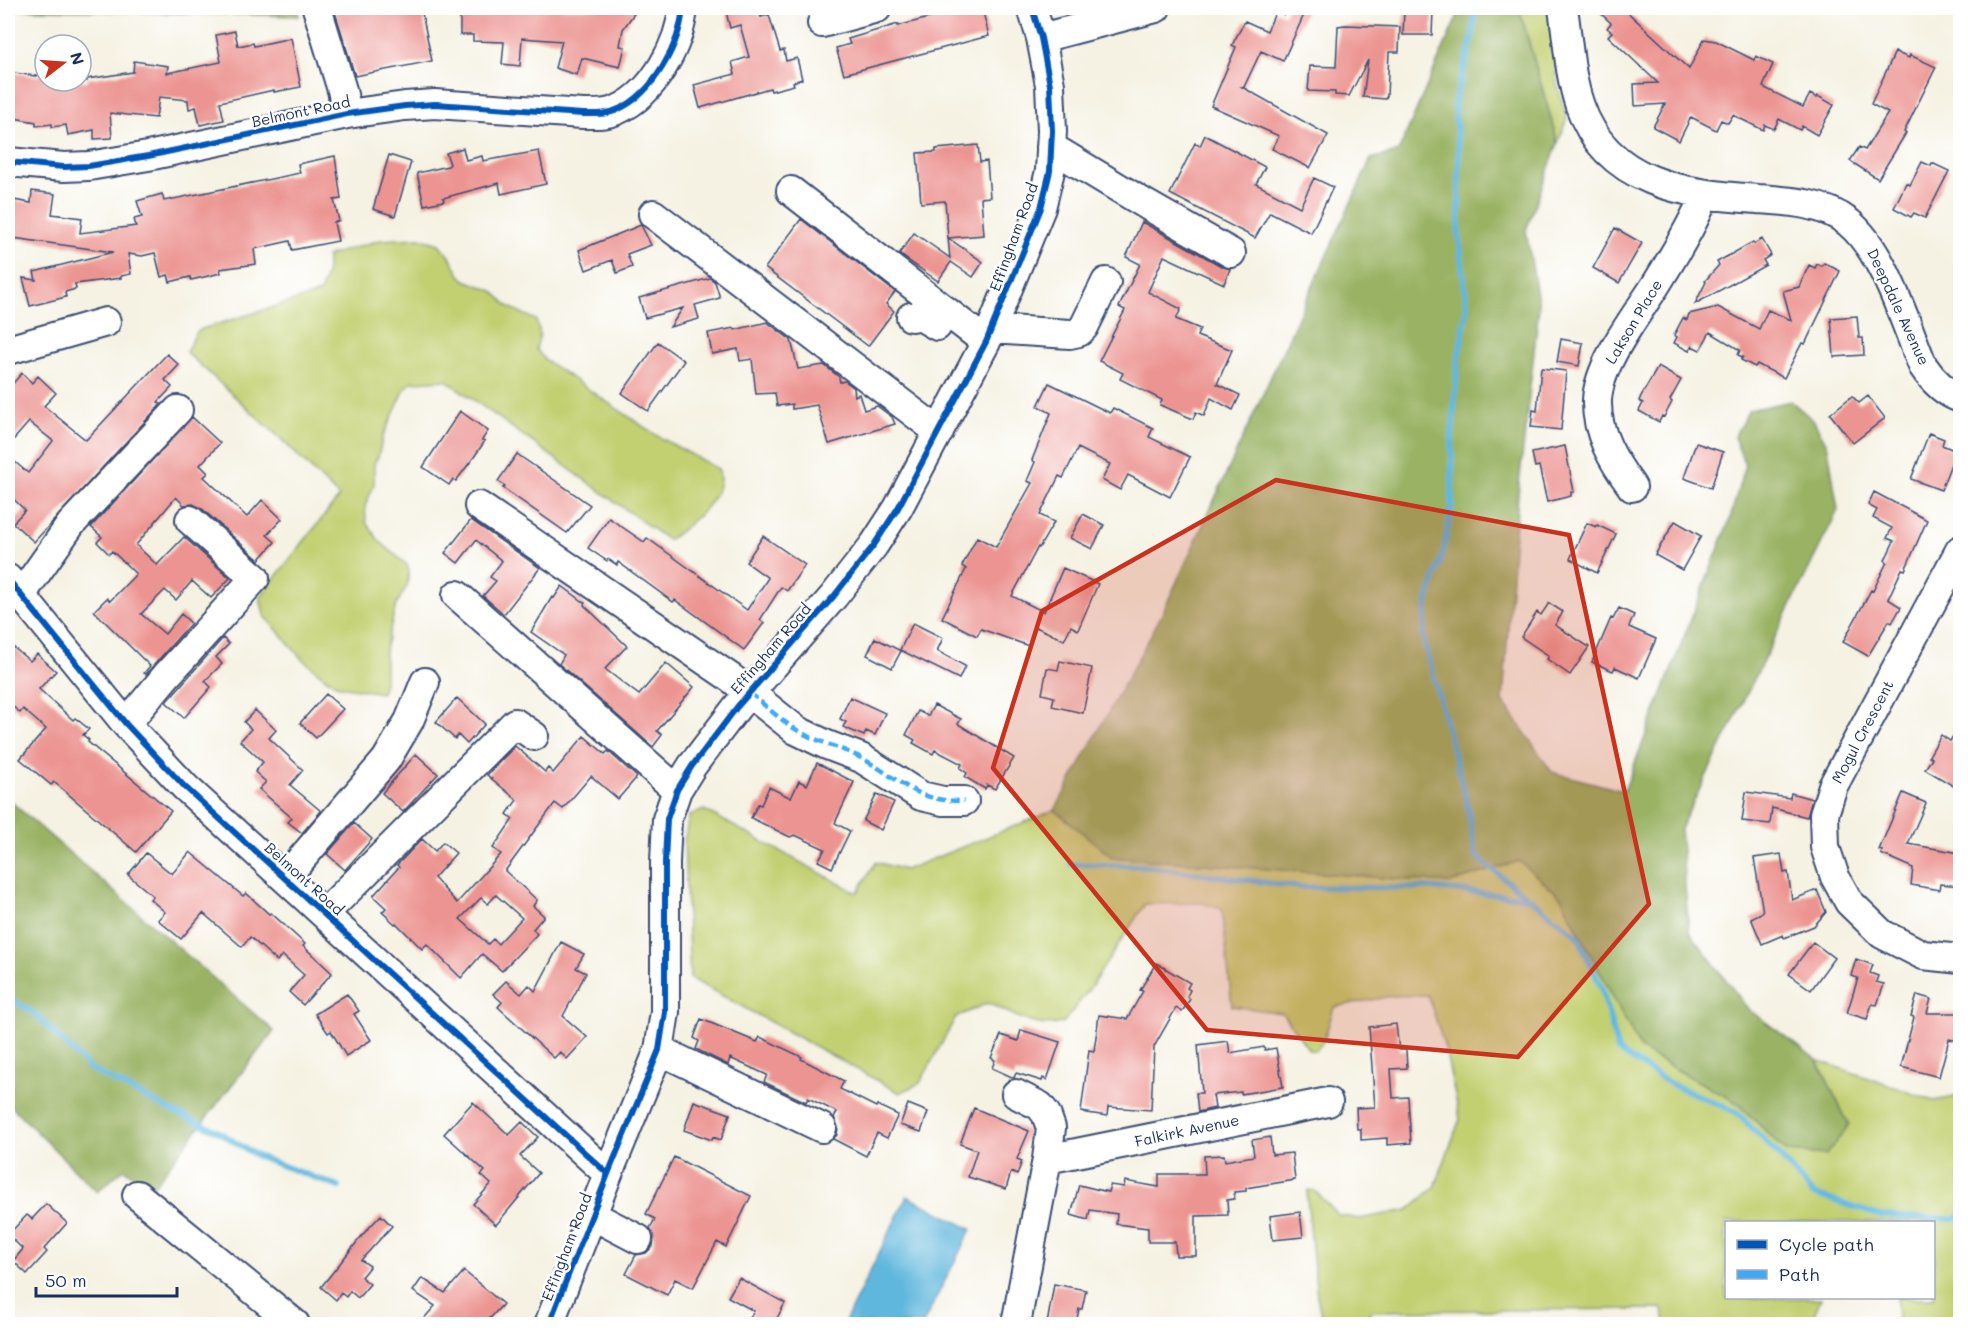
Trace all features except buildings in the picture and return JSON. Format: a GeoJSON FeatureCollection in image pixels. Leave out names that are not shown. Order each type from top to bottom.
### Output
{"type":"FeatureCollection","features":[{"type":"Feature","properties":{"kind":"street"},"geometry":{"type":"LineString","coordinates":[[317,8],[342,90],[346,114]]}},
{"type":"Feature","properties":{"kind":"street","name":"Belmont Road"},"geometry":{"type":"LineString","coordinates":[[8,162],[89,166],[148,156],[346,114],[405,106],[435,104],[603,114],[634,101],[648,88],[677,38],[683,8]]}},
{"type":"Feature","properties":{"kind":"street"},"geometry":{"type":"LineString","coordinates":[[822,23],[878,8]]}},
{"type":"Feature","properties":{"kind":"street","name":"Effingham Road"},"geometry":{"type":"LineString","coordinates":[[549,1324],[659,1050],[665,1012],[665,852],[668,819],[677,790],[698,758],[750,693],[834,596],[874,545],[898,508],[988,336],[1041,207],[1050,171],[1050,85],[1041,38],[1032,8]]}},
{"type":"Feature","properties":{"kind":"street"},"geometry":{"type":"LineString","coordinates":[[1041,38],[1156,8]]}},
{"type":"Feature","properties":{"kind":"street","name":"Deepdale Avenue"},"geometry":{"type":"LineString","coordinates":[[1563,8],[1578,99],[1588,126],[1611,157],[1646,178],[1705,195],[1793,201],[1832,212],[1848,222],[1869,244],[1880,262],[1923,366],[1942,388],[1960,398]]}},
{"type":"Feature","properties":{"kind":"street"},"geometry":{"type":"LineString","coordinates":[[1051,147],[1231,253]]}},
{"type":"Feature","properties":{"kind":"street"},"geometry":{"type":"LineString","coordinates":[[791,191],[988,336],[1078,332],[1084,327],[1106,282]]}},
{"type":"Feature","properties":{"kind":"street","name":"Lakson Place"},"geometry":{"type":"LineString","coordinates":[[1632,487],[1607,448],[1599,426],[1597,398],[1616,346],[1693,224],[1705,195]]}},
{"type":"Feature","properties":{"kind":"street"},"geometry":{"type":"LineString","coordinates":[[653,214],[939,432]]}},
{"type":"Feature","properties":{"kind":"street"},"geometry":{"type":"LineString","coordinates":[[910,316],[918,315],[938,326]]}},
{"type":"Feature","properties":{"kind":"street"},"geometry":{"type":"LineString","coordinates":[[8,350],[106,322]]}},
{"type":"Feature","properties":{"kind":"street"},"geometry":{"type":"LineString","coordinates":[[14,587],[178,410]]}},
{"type":"Feature","properties":{"kind":"street"},"geometry":{"type":"LineString","coordinates":[[479,506],[731,678],[796,730],[861,758],[921,796],[943,801],[964,801]]}},
{"type":"Feature","properties":{"kind":"street"},"geometry":{"type":"LineString","coordinates":[[126,724],[166,676],[255,578],[190,520]]}},
{"type":"Feature","properties":{"kind":"street","name":"Mogul Crescent"},"geometry":{"type":"LineString","coordinates":[[1960,550],[1833,786],[1824,814],[1825,847],[1835,877],[1849,902],[1882,934],[1923,955],[1960,958]]}},
{"type":"Feature","properties":{"kind":"street","name":"Belmont Road"},"geometry":{"type":"LineString","coordinates":[[14,587],[126,724],[185,787],[608,1174]]}},
{"type":"Feature","properties":{"kind":"street"},"geometry":{"type":"LineString","coordinates":[[457,596],[677,790]]}},
{"type":"Feature","properties":{"kind":"street"},"geometry":{"type":"LineString","coordinates":[[285,878],[386,760],[409,721],[425,682]]}},
{"type":"Feature","properties":{"kind":"street"},"geometry":{"type":"LineString","coordinates":[[324,914],[515,723],[534,736]]}},
{"type":"Feature","properties":{"kind":"street"},"geometry":{"type":"LineString","coordinates":[[659,1050],[822,1128]]}},
{"type":"Feature","properties":{"kind":"street"},"geometry":{"type":"LineString","coordinates":[[1016,1094],[1040,1106],[1051,1128],[1016,1324]]}},
{"type":"Feature","properties":{"kind":"street","name":"Falkirk Avenue"},"geometry":{"type":"LineString","coordinates":[[1047,1159],[1328,1102]]}},
{"type":"Feature","properties":{"kind":"street"},"geometry":{"type":"LineString","coordinates":[[136,1195],[295,1324]]}},
{"type":"Feature","properties":{"kind":"street"},"geometry":{"type":"LineString","coordinates":[[592,1215],[638,1239]]}},
{"type":"Feature","properties":{"kind":"highlighted area"},"geometry":{"type":"Polygon","coordinates":[[[1276,480],[1569,535],[1649,904],[1518,1057],[1207,1030],[993,768],[1042,611],[1276,480]]]}},
{"type":"Feature","properties":{"kind":"green space"},"geometry":{"type":"Polygon","coordinates":[[[297,8],[299,16],[8,9],[297,8]]]}},
{"type":"Feature","properties":{"kind":"green space"},"geometry":{"type":"Polygon","coordinates":[[[1461,8],[1519,8],[1558,143],[1526,230],[1539,307],[1518,494],[1503,701],[1552,772],[1624,791],[1730,519],[1745,465],[1734,437],[1749,410],[1791,401],[1814,421],[1828,447],[1838,510],[1680,829],[1689,931],[1748,1009],[1817,1060],[1849,1125],[1826,1155],[1787,1152],[1736,1102],[1641,1050],[1561,897],[1519,861],[1450,883],[1112,857],[1055,810],[1161,616],[1371,159],[1398,152],[1461,8]]]}},
{"type":"Feature","properties":{"kind":"green space"},"geometry":{"type":"Polygon","coordinates":[[[1519,8],[1549,8],[1557,84],[1567,118],[1558,143],[1519,8]]]}},
{"type":"Feature","properties":{"kind":"green space"},"geometry":{"type":"Polygon","coordinates":[[[419,238],[439,244],[465,280],[493,291],[509,307],[536,320],[540,334],[536,349],[545,360],[659,437],[718,469],[720,479],[718,489],[705,509],[668,540],[446,380],[412,382],[406,387],[383,436],[378,457],[374,463],[374,485],[365,506],[366,522],[379,541],[407,565],[409,572],[407,586],[396,605],[385,650],[385,679],[381,693],[340,686],[327,679],[302,659],[264,615],[260,597],[339,497],[280,438],[186,352],[196,333],[202,329],[320,293],[327,271],[327,256],[380,240],[419,238]]]}},
{"type":"Feature","properties":{"kind":"green space"},"geometry":{"type":"Polygon","coordinates":[[[8,799],[274,1031],[151,1189],[124,1169],[97,1192],[8,1103],[8,799]]]}},
{"type":"Feature","properties":{"kind":"green space"},"geometry":{"type":"Polygon","coordinates":[[[704,810],[857,893],[876,862],[905,870],[1055,810],[1112,857],[1450,883],[1519,861],[1561,897],[1641,1050],[1736,1102],[1787,1152],[1849,1125],[1817,1060],[1934,1101],[1960,1096],[1960,1324],[1898,1324],[1897,1299],[1935,1299],[1935,1221],[1725,1221],[1725,1299],[1821,1299],[1810,1324],[1665,1324],[1663,1309],[1371,1311],[1372,1324],[1323,1324],[1317,1296],[1308,1190],[1315,1191],[1338,1215],[1359,1219],[1408,1210],[1435,1187],[1460,1119],[1445,1048],[1428,995],[1392,996],[1334,1007],[1324,1040],[1316,1051],[1309,1050],[1282,1013],[1232,1006],[1222,909],[1202,903],[1145,904],[1090,988],[1064,1022],[1044,1025],[1035,1023],[988,1003],[956,1017],[920,1083],[900,1093],[690,978],[684,842],[689,816],[704,810]]]}},
{"type":"Feature","properties":{"kind":"water"},"geometry":{"type":"Polygon","coordinates":[[[907,1196],[971,1229],[923,1324],[844,1324],[907,1196]]]}},
{"type":"Feature","properties":{"kind":"waterway"},"geometry":{"type":"LineString","coordinates":[[1475,8],[1473,35],[1454,104],[1459,155],[1459,237],[1467,308],[1457,366],[1452,437],[1452,504],[1444,549],[1428,600],[1423,637],[1467,803],[1476,857],[1577,935],[1602,989],[1618,1051],[1671,1084],[1736,1112],[1813,1194],[1881,1216],[1953,1219],[1960,1216]]}},
{"type":"Feature","properties":{"kind":"waterway"},"geometry":{"type":"LineString","coordinates":[[1071,864],[1143,866],[1298,887],[1429,888],[1531,898]]}},
{"type":"Feature","properties":{"kind":"waterway"},"geometry":{"type":"LineString","coordinates":[[8,997],[34,1013],[90,1069],[217,1131],[257,1156],[339,1187]]}},
{"type":"Feature","properties":{"kind":"marked path"},"geometry":{"type":"LineString","coordinates":[[750,693],[797,730],[861,758],[909,788],[932,798],[964,801]]}},
{"type":"Feature","properties":{"kind":"cycle path"},"geometry":{"type":"LineString","coordinates":[[8,162],[64,167],[89,166],[148,156],[347,114],[405,106],[435,104],[583,114],[610,112],[632,102],[654,80],[671,52],[677,37],[683,8]]}},
{"type":"Feature","properties":{"kind":"cycle path"},"geometry":{"type":"LineString","coordinates":[[549,1324],[659,1050],[665,1012],[667,819],[677,790],[692,766],[737,707],[834,596],[874,545],[898,508],[986,342],[1041,208],[1050,171],[1052,131],[1050,85],[1041,38],[1032,8]]}},
{"type":"Feature","properties":{"kind":"cycle path"},"geometry":{"type":"LineString","coordinates":[[8,579],[126,724],[185,787],[608,1174]]}}]}
